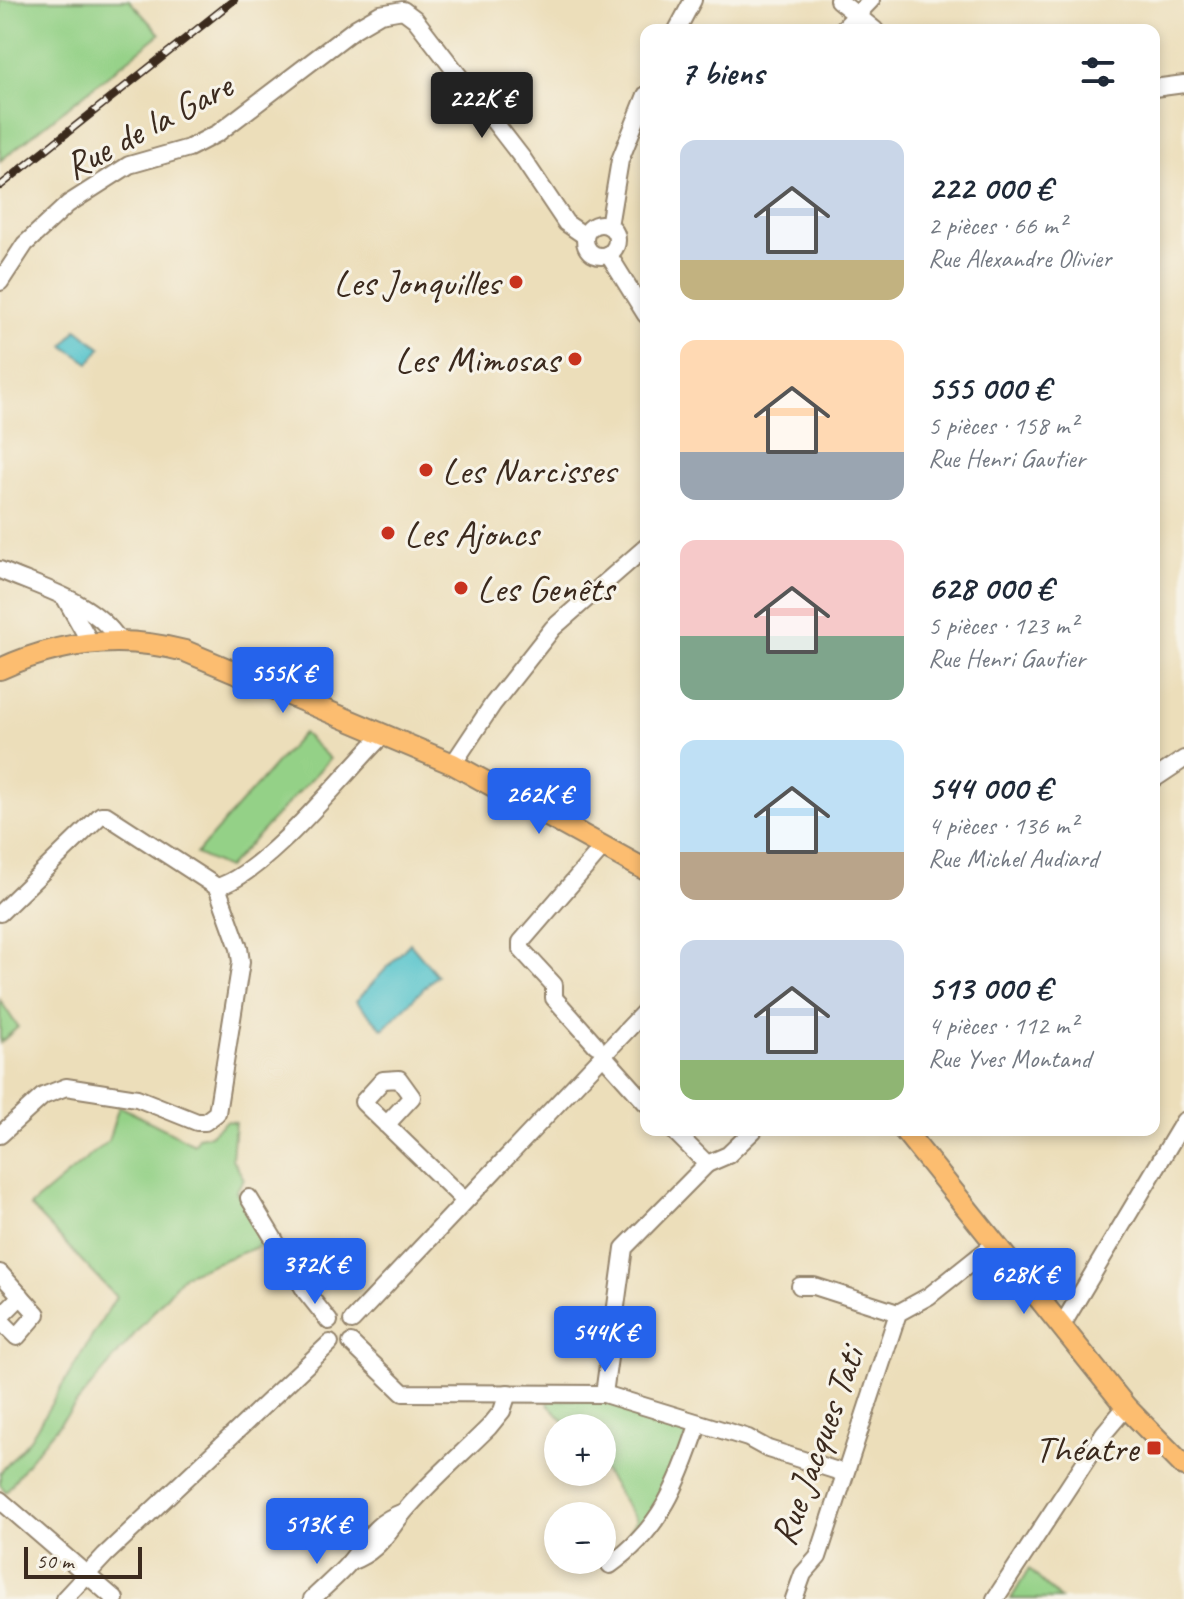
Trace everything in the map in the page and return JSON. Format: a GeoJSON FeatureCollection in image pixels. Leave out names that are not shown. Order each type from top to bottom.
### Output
{"type":"FeatureCollection","features":[{"type":"Feature","properties":{"kind":"main road"},"geometry":{"type":"LineString","coordinates":[[0,669],[55,649],[90,642],[119,640],[154,643],[185,651],[453,764],[640,867]]}},
{"type":"Feature","properties":{"kind":"main road"},"geometry":{"type":"LineString","coordinates":[[909,1136],[1126,1407],[1184,1466]]}},
{"type":"Feature","properties":{"kind":"street"},"geometry":{"type":"LineString","coordinates":[[680,24],[693,0]]}},
{"type":"Feature","properties":{"kind":"street"},"geometry":{"type":"LineString","coordinates":[[838,0],[868,24]]}},
{"type":"Feature","properties":{"kind":"street"},"geometry":{"type":"LineString","coordinates":[[848,24],[871,0]]}},
{"type":"Feature","properties":{"kind":"street","name":"Rue de la Gare"},"geometry":{"type":"LineString","coordinates":[[0,282],[25,244],[68,204],[129,165],[189,148],[218,133],[294,73],[380,14],[403,10],[415,19],[523,159],[566,223],[585,236]]}},
{"type":"Feature","properties":{"kind":"street"},"geometry":{"type":"LineString","coordinates":[[1160,87],[1184,84]]}},
{"type":"Feature","properties":{"kind":"street"},"geometry":{"type":"LineString","coordinates":[[609,226],[595,225],[585,236],[589,251],[599,256],[608,254],[616,240],[609,226],[620,160],[640,110]]}},
{"type":"Feature","properties":{"kind":"street"},"geometry":{"type":"LineString","coordinates":[[608,254],[640,305]]}},
{"type":"Feature","properties":{"kind":"street"},"geometry":{"type":"LineString","coordinates":[[453,764],[493,704],[553,628],[640,552]]}},
{"type":"Feature","properties":{"kind":"street"},"geometry":{"type":"LineString","coordinates":[[0,570],[87,606],[106,620],[119,640]]}},
{"type":"Feature","properties":{"kind":"street"},"geometry":{"type":"LineString","coordinates":[[65,598],[90,642]]}},
{"type":"Feature","properties":{"kind":"street"},"geometry":{"type":"LineString","coordinates":[[217,887],[233,883],[267,854],[377,741],[380,732]]}},
{"type":"Feature","properties":{"kind":"street"},"geometry":{"type":"LineString","coordinates":[[1160,776],[1182,765]]}},
{"type":"Feature","properties":{"kind":"street"},"geometry":{"type":"LineString","coordinates":[[0,913],[96,818],[106,815],[217,887],[241,962],[217,1113],[205,1122],[197,1122],[137,1098],[66,1087],[43,1096],[0,1135]]}},
{"type":"Feature","properties":{"kind":"street"},"geometry":{"type":"LineString","coordinates":[[603,847],[521,942],[521,949],[549,976],[554,985],[554,998],[640,1096]]}},
{"type":"Feature","properties":{"kind":"street"},"geometry":{"type":"LineString","coordinates":[[352,1321],[599,1050],[640,1015]]}},
{"type":"Feature","properties":{"kind":"street"},"geometry":{"type":"LineString","coordinates":[[1061,1327],[1184,1121]]}},
{"type":"Feature","properties":{"kind":"street"},"geometry":{"type":"LineString","coordinates":[[386,1125],[463,1199]]}},
{"type":"Feature","properties":{"kind":"street"},"geometry":{"type":"LineString","coordinates":[[679,1136],[707,1164]]}},
{"type":"Feature","properties":{"kind":"street"},"geometry":{"type":"LineString","coordinates":[[604,1394],[624,1248],[707,1164],[728,1155],[748,1136]]}},
{"type":"Feature","properties":{"kind":"street"},"geometry":{"type":"LineString","coordinates":[[249,1198],[306,1292],[329,1321]]}},
{"type":"Feature","properties":{"kind":"street","name":"Rue Jacques Tati"},"geometry":{"type":"LineString","coordinates":[[794,1599],[803,1574],[818,1557],[898,1313],[929,1296],[993,1245]]}},
{"type":"Feature","properties":{"kind":"street"},"geometry":{"type":"LineString","coordinates":[[0,1273],[21,1296],[37,1314],[17,1337],[2,1324],[21,1296]]}},
{"type":"Feature","properties":{"kind":"street","name":"Rue Jacques Tati"},"geometry":{"type":"LineString","coordinates":[[800,1286],[814,1286],[898,1313]]}},
{"type":"Feature","properties":{"kind":"street"},"geometry":{"type":"LineString","coordinates":[[343,1316],[352,1321],[356,1335],[351,1343],[338,1347],[330,1343],[325,1334],[329,1321],[343,1316]]}},
{"type":"Feature","properties":{"kind":"street"},"geometry":{"type":"LineString","coordinates":[[64,1599],[86,1573],[330,1343]]}},
{"type":"Feature","properties":{"kind":"street"},"geometry":{"type":"LineString","coordinates":[[351,1343],[403,1393],[604,1394],[748,1438],[768,1449],[844,1473]]}},
{"type":"Feature","properties":{"kind":"street"},"geometry":{"type":"LineString","coordinates":[[312,1599],[350,1562],[370,1555],[403,1512],[489,1427],[502,1411],[508,1393]]}},
{"type":"Feature","properties":{"kind":"street"},"geometry":{"type":"LineString","coordinates":[[995,1599],[1104,1433],[1126,1407]]}},
{"type":"Feature","properties":{"kind":"street"},"geometry":{"type":"LineString","coordinates":[[616,1561],[637,1546],[680,1480],[698,1425]]}},
{"type":"Feature","properties":{"kind":"street"},"geometry":{"type":"LineString","coordinates":[[0,1500],[115,1599]]}},
{"type":"Feature","properties":{"kind":"green space"},"geometry":{"type":"Polygon","coordinates":[[[0,0],[129,0],[160,34],[0,161],[0,0]]]}},
{"type":"Feature","properties":{"kind":"green space"},"geometry":{"type":"Polygon","coordinates":[[[303,733],[330,759],[227,868],[196,854],[303,733]]]}},
{"type":"Feature","properties":{"kind":"green space"},"geometry":{"type":"Polygon","coordinates":[[[0,1000],[18,1027],[0,1043],[0,1000]]]}},
{"type":"Feature","properties":{"kind":"green space"},"geometry":{"type":"Polygon","coordinates":[[[119,1106],[194,1144],[198,1137],[210,1135],[226,1121],[235,1122],[232,1159],[244,1179],[236,1191],[265,1244],[184,1275],[34,1454],[6,1492],[0,1485],[0,1473],[30,1439],[116,1297],[30,1206],[108,1141],[119,1106]]]}},
{"type":"Feature","properties":{"kind":"green space"},"geometry":{"type":"Polygon","coordinates":[[[598,1399],[677,1424],[687,1436],[671,1480],[654,1511],[634,1535],[623,1542],[636,1520],[614,1486],[616,1414],[557,1414],[548,1400],[598,1399]]]}},
{"type":"Feature","properties":{"kind":"green space"},"geometry":{"type":"Polygon","coordinates":[[[1029,1569],[1060,1599],[1011,1599],[1029,1569]]]}},
{"type":"Feature","properties":{"kind":"water"},"geometry":{"type":"Polygon","coordinates":[[[77,329],[101,348],[89,363],[64,346],[77,329]]]}},
{"type":"Feature","properties":{"kind":"water"},"geometry":{"type":"Polygon","coordinates":[[[410,943],[437,975],[383,1029],[356,1001],[410,943]]]}},
{"type":"Feature","properties":{"kind":"railway"},"geometry":{"type":"LineString","coordinates":[[0,186],[234,0]]}},
{"type":"Feature","properties":{"kind":"place","name":"Les Jonquilles"},"geometry":{"type":"Point","coordinates":[516,282]}},
{"type":"Feature","properties":{"kind":"place","name":"Les Mimosas"},"geometry":{"type":"Point","coordinates":[575,359]}},
{"type":"Feature","properties":{"kind":"place","name":"Les Narcisses"},"geometry":{"type":"Point","coordinates":[426,470]}},
{"type":"Feature","properties":{"kind":"place","name":"Les Ajoncs"},"geometry":{"type":"Point","coordinates":[388,533]}},
{"type":"Feature","properties":{"kind":"place","name":"Les Genêts"},"geometry":{"type":"Point","coordinates":[461,588]}},
{"type":"Feature","properties":{"kind":"place","name":"Théatre"},"geometry":{"type":"Point","coordinates":[1154,1448]}}]}
